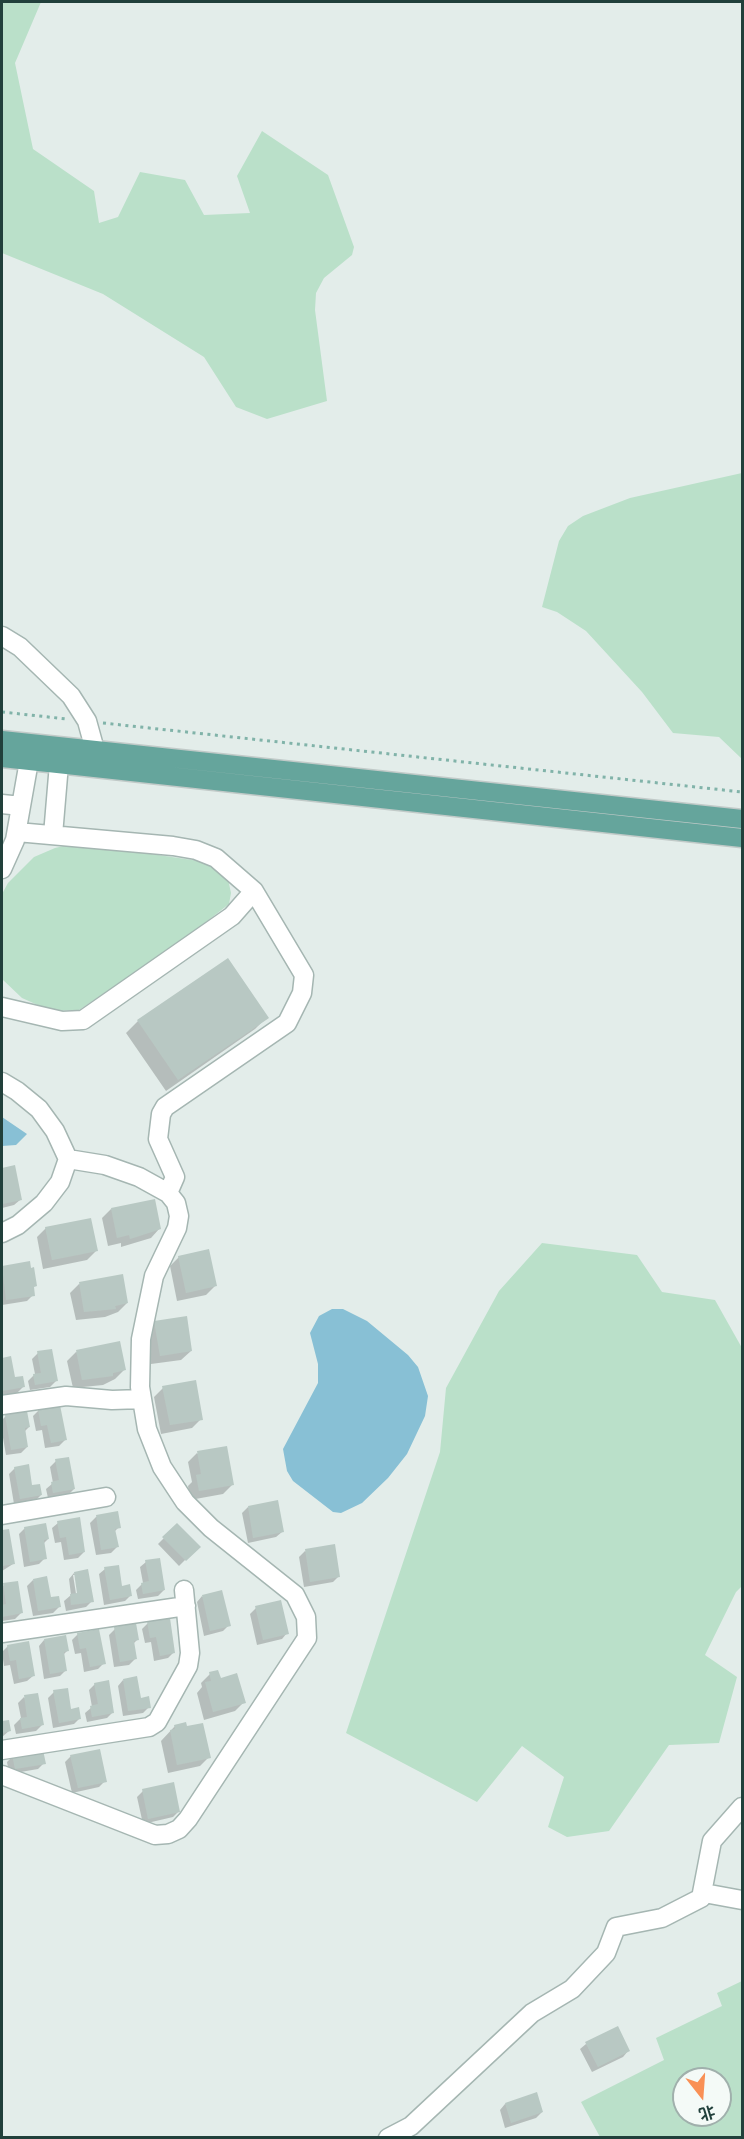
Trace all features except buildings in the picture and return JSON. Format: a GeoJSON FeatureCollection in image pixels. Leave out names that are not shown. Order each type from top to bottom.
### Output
{"type":"FeatureCollection","features":[{"type":"Feature","properties":{"kind":"main road"},"geometry":{"type":"LineString","coordinates":[[2,740],[742,819]]}},
{"type":"Feature","properties":{"kind":"main road"},"geometry":{"type":"LineString","coordinates":[[2,758],[742,838]]}},
{"type":"Feature","properties":{"kind":"street"},"geometry":{"type":"LineString","coordinates":[[2,636],[20,647],[71,696],[87,721],[95,750]]}},
{"type":"Feature","properties":{"kind":"street"},"geometry":{"type":"LineString","coordinates":[[2,869],[12,852],[17,832],[29,761]]}},
{"type":"Feature","properties":{"kind":"street"},"geometry":{"type":"LineString","coordinates":[[53,835],[59,764]]}},
{"type":"Feature","properties":{"kind":"street"},"geometry":{"type":"LineString","coordinates":[[2,804],[21,806]]}},
{"type":"Feature","properties":{"kind":"street"},"geometry":{"type":"LineString","coordinates":[[17,832],[196,850],[226,864],[254,891],[304,975],[302,993],[287,1023],[165,1107],[157,1131],[161,1148],[175,1177],[168,1192]]}},
{"type":"Feature","properties":{"kind":"street"},"geometry":{"type":"LineString","coordinates":[[2,1007],[62,1021],[83,1020],[232,916],[254,891]]}},
{"type":"Feature","properties":{"kind":"street"},"geometry":{"type":"LineString","coordinates":[[2,1082],[39,1109],[55,1131],[68,1159],[60,1182],[44,1203],[18,1225],[2,1233]]}},
{"type":"Feature","properties":{"kind":"street"},"geometry":{"type":"LineString","coordinates":[[2,1775],[155,1835],[168,1834],[179,1829],[188,1819],[307,1638],[306,1617],[295,1595],[211,1528],[172,1485],[154,1448],[142,1399],[139,1363],[144,1315],[154,1276],[178,1222],[178,1210],[168,1192],[122,1170],[68,1159]]}},
{"type":"Feature","properties":{"kind":"street"},"geometry":{"type":"LineString","coordinates":[[2,1406],[66,1396],[112,1400],[142,1399]]}},
{"type":"Feature","properties":{"kind":"street"},"geometry":{"type":"LineString","coordinates":[[2,1515],[106,1497]]}},
{"type":"Feature","properties":{"kind":"street"},"geometry":{"type":"LineString","coordinates":[[2,1633],[185,1598],[190,1653],[188,1666],[157,1722],[149,1727],[2,1750]]}},
{"type":"Feature","properties":{"kind":"street"},"geometry":{"type":"LineString","coordinates":[[388,2138],[411,2126],[532,2013],[572,1989],[606,1953],[616,1927],[662,1918],[691,1906],[704,1893],[712,1841],[742,1807]]}},
{"type":"Feature","properties":{"kind":"street"},"geometry":{"type":"LineString","coordinates":[[704,1893],[742,1900]]}},
{"type":"Feature","properties":{"kind":"path"},"geometry":{"type":"LineString","coordinates":[[2,712],[742,792]]}},
{"type":"Feature","properties":{"kind":"green space"},"geometry":{"type":"Polygon","coordinates":[[[2,2],[41,2],[15,63],[33,149],[94,191],[99,223],[118,217],[140,172],[185,180],[204,215],[250,213],[237,176],[262,131],[328,175],[354,247],[352,255],[324,278],[316,293],[315,310],[327,401],[267,419],[236,407],[204,357],[103,294],[2,253],[2,2]]]}},
{"type":"Feature","properties":{"kind":"green space"},"geometry":{"type":"Polygon","coordinates":[[[742,473],[742,759],[719,737],[673,733],[642,692],[586,631],[557,612],[542,607],[559,541],[568,526],[583,516],[630,498],[742,473]]]}},
{"type":"Feature","properties":{"kind":"green space"},"geometry":{"type":"Polygon","coordinates":[[[76,843],[213,863],[228,879],[231,893],[229,904],[178,944],[79,1010],[51,1011],[22,998],[2,979],[2,894],[8,883],[34,857],[55,848],[76,843]]]}},
{"type":"Feature","properties":{"kind":"green space"},"geometry":{"type":"Polygon","coordinates":[[[542,1243],[637,1255],[662,1292],[715,1300],[742,1348],[742,1586],[736,1592],[705,1655],[737,1677],[719,1743],[669,1745],[609,1831],[567,1837],[548,1827],[564,1777],[522,1746],[477,1802],[346,1733],[440,1452],[446,1388],[499,1291],[542,1243]]]}},
{"type":"Feature","properties":{"kind":"green space"},"geometry":{"type":"Polygon","coordinates":[[[742,1981],[742,2137],[600,2137],[581,2102],[664,2060],[656,2038],[722,2006],[717,1993],[742,1981]]]}},
{"type":"Feature","properties":{"kind":"water"},"geometry":{"type":"Polygon","coordinates":[[[2,1117],[27,1134],[16,1145],[2,1146],[2,1117]]]}},
{"type":"Feature","properties":{"kind":"water"},"geometry":{"type":"Polygon","coordinates":[[[332,1309],[343,1309],[367,1321],[408,1355],[418,1367],[428,1396],[425,1416],[407,1454],[388,1478],[362,1503],[341,1513],[333,1512],[293,1481],[287,1471],[283,1449],[318,1383],[318,1364],[310,1333],[319,1316],[332,1309]]]}}]}
